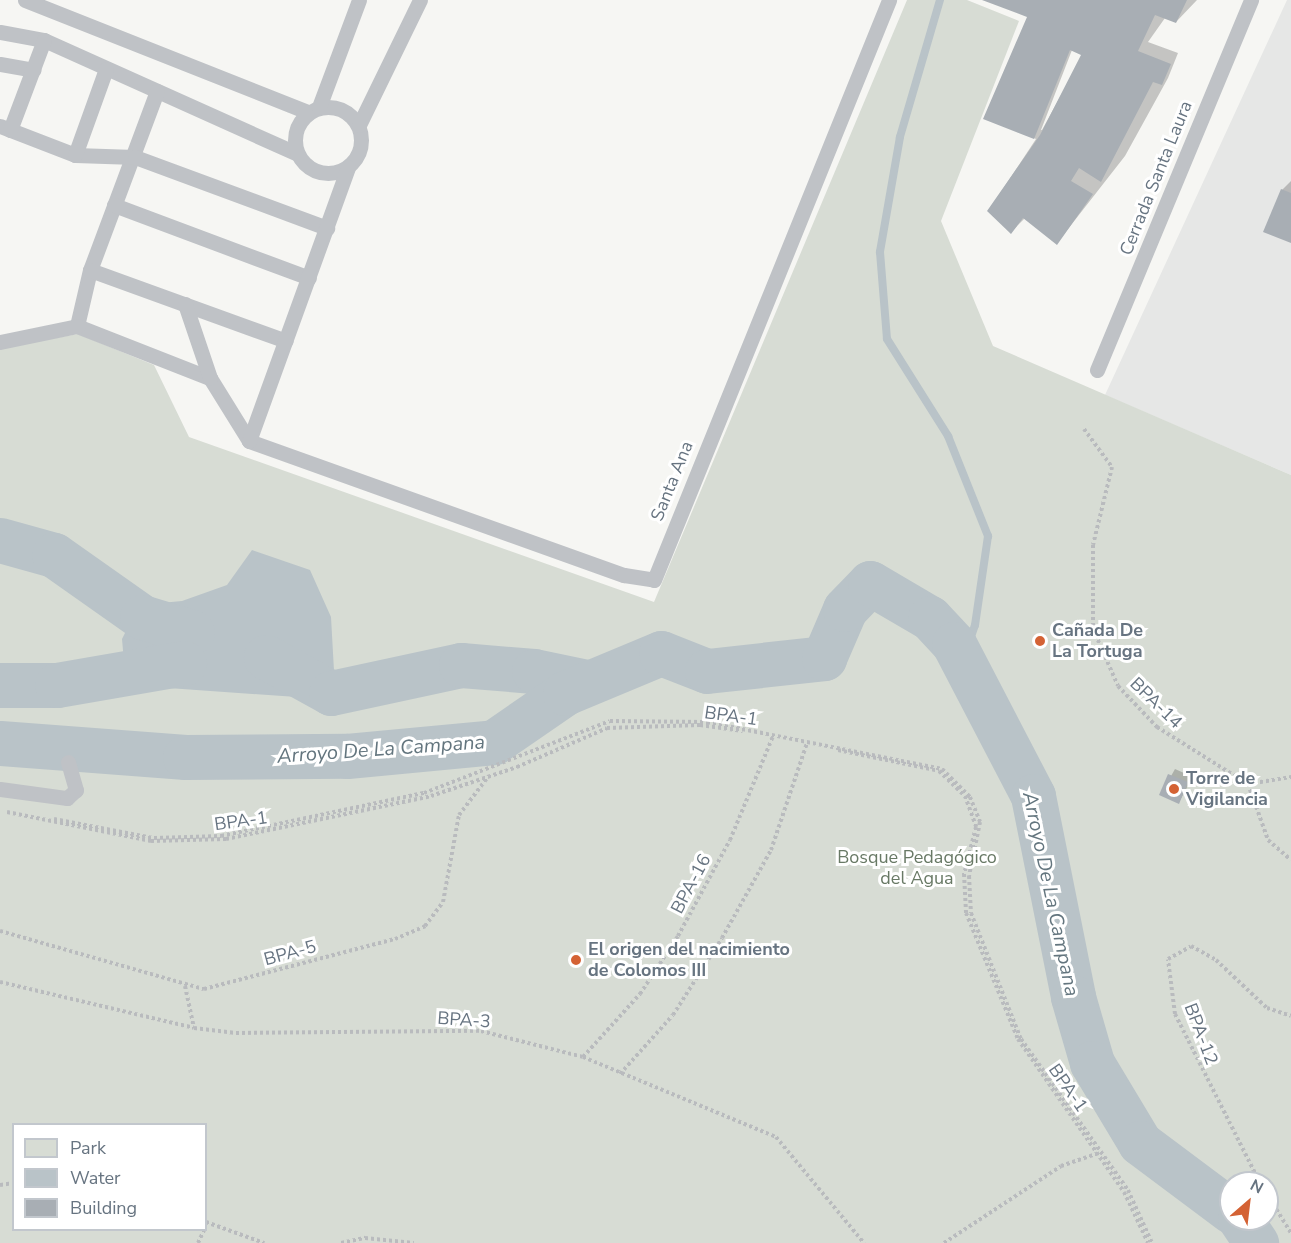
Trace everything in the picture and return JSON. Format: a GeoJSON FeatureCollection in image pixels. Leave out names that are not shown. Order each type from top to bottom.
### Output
{"type":"FeatureCollection","features":[{"type":"Feature","properties":{"kind":"lane"},"geometry":{"type":"LineString","coordinates":[[26,0],[314,110],[342,109],[359,125]]}},
{"type":"Feature","properties":{"kind":"lane"},"geometry":{"type":"LineString","coordinates":[[298,154],[296,131],[314,110],[359,0]]}},
{"type":"Feature","properties":{"kind":"lane"},"geometry":{"type":"LineString","coordinates":[[249,441],[348,167],[361,148],[359,125],[420,0]]}},
{"type":"Feature","properties":{"kind":"lane","name":"Santa Ana"},"geometry":{"type":"LineString","coordinates":[[249,441],[624,575],[654,580],[889,0]]}},
{"type":"Feature","properties":{"kind":"lane","name":"Cerrada Santa Laura"},"geometry":{"type":"LineString","coordinates":[[1097,370],[1251,0]]}},
{"type":"Feature","properties":{"kind":"lane"},"geometry":{"type":"LineString","coordinates":[[0,32],[44,40],[298,154],[315,170],[348,167]]}},
{"type":"Feature","properties":{"kind":"lane"},"geometry":{"type":"LineString","coordinates":[[44,40],[33,70],[5,128],[75,155],[135,157],[327,228]]}},
{"type":"Feature","properties":{"kind":"lane"},"geometry":{"type":"LineString","coordinates":[[0,64],[33,70]]}},
{"type":"Feature","properties":{"kind":"lane"},"geometry":{"type":"LineString","coordinates":[[75,155],[106,69]]}},
{"type":"Feature","properties":{"kind":"lane"},"geometry":{"type":"LineString","coordinates":[[77,326],[90,270],[135,157],[157,91]]}},
{"type":"Feature","properties":{"kind":"lane"},"geometry":{"type":"LineString","coordinates":[[114,205],[309,278]]}},
{"type":"Feature","properties":{"kind":"lane"},"geometry":{"type":"LineString","coordinates":[[90,270],[286,341]]}},
{"type":"Feature","properties":{"kind":"lane"},"geometry":{"type":"LineString","coordinates":[[185,304],[210,378],[249,441]]}},
{"type":"Feature","properties":{"kind":"lane"},"geometry":{"type":"LineString","coordinates":[[0,342],[77,326],[210,378]]}},
{"type":"Feature","properties":{"kind":"lane"},"geometry":{"type":"LineString","coordinates":[[0,789],[67,798],[76,790],[68,762]]}},
{"type":"Feature","properties":{"kind":"path","name":"BPA-14"},"geometry":{"type":"LineString","coordinates":[[1084,429],[1112,467],[1093,545],[1093,629],[1118,686],[1157,728],[1248,784]]}},
{"type":"Feature","properties":{"kind":"path"},"geometry":{"type":"LineString","coordinates":[[0,810],[154,838],[222,836],[424,793],[610,721],[707,722],[924,764],[942,770],[970,797],[980,836],[969,876],[971,914],[1021,1039],[1099,1153],[1061,1166],[944,1243]]}},
{"type":"Feature","properties":{"kind":"path","name":"BPA-1"},"geometry":{"type":"LineString","coordinates":[[0,810],[151,841],[226,839],[369,813],[488,776],[607,728],[700,724],[773,736],[939,771],[965,796],[976,827],[964,874],[966,913],[1017,1039],[1099,1153],[1150,1243]]}},
{"type":"Feature","properties":{"kind":"path","name":"BPA-16"},"geometry":{"type":"LineString","coordinates":[[583,1057],[640,994],[678,936],[729,840],[773,736]]}},
{"type":"Feature","properties":{"kind":"path"},"geometry":{"type":"LineString","coordinates":[[620,1074],[673,1015],[722,938],[771,850],[807,743]]}},
{"type":"Feature","properties":{"kind":"path","name":"BPA-5"},"geometry":{"type":"LineString","coordinates":[[0,931],[185,986],[204,989],[395,939],[425,926],[443,902],[459,815],[488,776]]}},
{"type":"Feature","properties":{"kind":"path"},"geometry":{"type":"LineString","coordinates":[[1291,777],[1248,784],[1268,840],[1291,860]]}},
{"type":"Feature","properties":{"kind":"path","name":"BPA-12"},"geometry":{"type":"LineString","coordinates":[[1254,1171],[1175,1014],[1168,959],[1191,946],[1216,960],[1267,1008],[1291,1016]]}},
{"type":"Feature","properties":{"kind":"path","name":"BPA-3"},"geometry":{"type":"LineString","coordinates":[[0,982],[194,1028],[236,1033],[481,1031],[583,1057],[620,1074],[704,1103],[776,1137],[864,1243]]}},
{"type":"Feature","properties":{"kind":"path"},"geometry":{"type":"LineString","coordinates":[[185,986],[194,1028]]}},
{"type":"Feature","properties":{"kind":"path"},"geometry":{"type":"LineString","coordinates":[[1279,1214],[1291,1233]]}},
{"type":"Feature","properties":{"kind":"path"},"geometry":{"type":"LineString","coordinates":[[207,1225],[264,1243]]}},
{"type":"Feature","properties":{"kind":"path"},"geometry":{"type":"LineString","coordinates":[[342,1243],[365,1238],[414,1243]]}},
{"type":"Feature","properties":{"kind":"shaded area"},"geometry":{"type":"Polygon","coordinates":[[[1287,0],[1291,0],[1291,475],[1105,395],[1287,0]]]}},
{"type":"Feature","properties":{"kind":"green space","name":"Bosque Pedagógico del Agua"},"geometry":{"type":"Polygon","coordinates":[[[907,0],[967,0],[1019,21],[941,221],[993,346],[1291,475],[1291,1243],[0,1243],[0,348],[78,334],[154,365],[189,437],[654,602],[907,0]]]}},
{"type":"Feature","properties":{"kind":"water"},"geometry":{"type":"Polygon","coordinates":[[[252,550],[310,570],[331,617],[334,671],[311,698],[126,685],[122,639],[139,605],[182,601],[227,585],[252,550]]]}},
{"type":"Feature","properties":{"kind":"building"},"geometry":{"type":"Polygon","coordinates":[[[982,0],[1187,0],[1176,23],[1155,15],[1138,51],[1171,64],[1162,85],[1153,82],[1101,182],[1079,168],[1071,181],[1093,194],[1057,245],[1023,218],[1011,234],[987,211],[1040,135],[1081,55],[1070,50],[1034,139],[983,119],[1027,17],[982,0]]]}},
{"type":"Feature","properties":{"kind":"building"},"geometry":{"type":"Polygon","coordinates":[[[1281,189],[1291,193],[1291,243],[1263,232],[1281,189]]]}},
{"type":"Feature","properties":{"kind":"building","name":"Torre de Vigilancia"},"geometry":{"type":"Polygon","coordinates":[[[1168,774],[1188,782],[1179,804],[1159,795],[1168,774]]]}},
{"type":"Feature","properties":{"kind":"waterway"},"geometry":{"type":"LineString","coordinates":[[940,0],[900,137],[880,252],[887,339],[948,436],[988,536],[975,625],[963,660]]}},
{"type":"Feature","properties":{"kind":"waterway"},"geometry":{"type":"LineString","coordinates":[[0,540],[54,555],[142,617],[192,632]]}},
{"type":"Feature","properties":{"kind":"waterway","name":"Arroyo De La Campana"},"geometry":{"type":"LineString","coordinates":[[0,743],[185,757],[347,756],[494,742],[565,693],[661,653],[707,671],[824,658],[845,609],[870,583],[930,618],[954,644],[1033,796],[1073,997],[1092,1063],[1140,1143],[1219,1202]]}},
{"type":"Feature","properties":{"kind":"waterway"},"geometry":{"type":"LineString","coordinates":[[266,657],[331,693],[461,665],[534,671],[587,682]]}},
{"type":"Feature","properties":{"kind":"waterway"},"geometry":{"type":"LineString","coordinates":[[0,685],[57,685],[184,663]]}},
{"type":"Feature","properties":{"kind":"waterway","name":"Arroyo De La Campana"},"geometry":{"type":"LineString","coordinates":[[1248,1231],[1256,1243]]}},
{"type":"Feature","properties":{"kind":"place","name":"Cañada De La Tortuga"},"geometry":{"type":"Point","coordinates":[1040,641]}},
{"type":"Feature","properties":{"kind":"place","name":"Torre de Vigilancia"},"geometry":{"type":"Point","coordinates":[1174,789]}},
{"type":"Feature","properties":{"kind":"place","name":"El origen del nacimiento de Colomos III"},"geometry":{"type":"Point","coordinates":[576,960]}}]}
